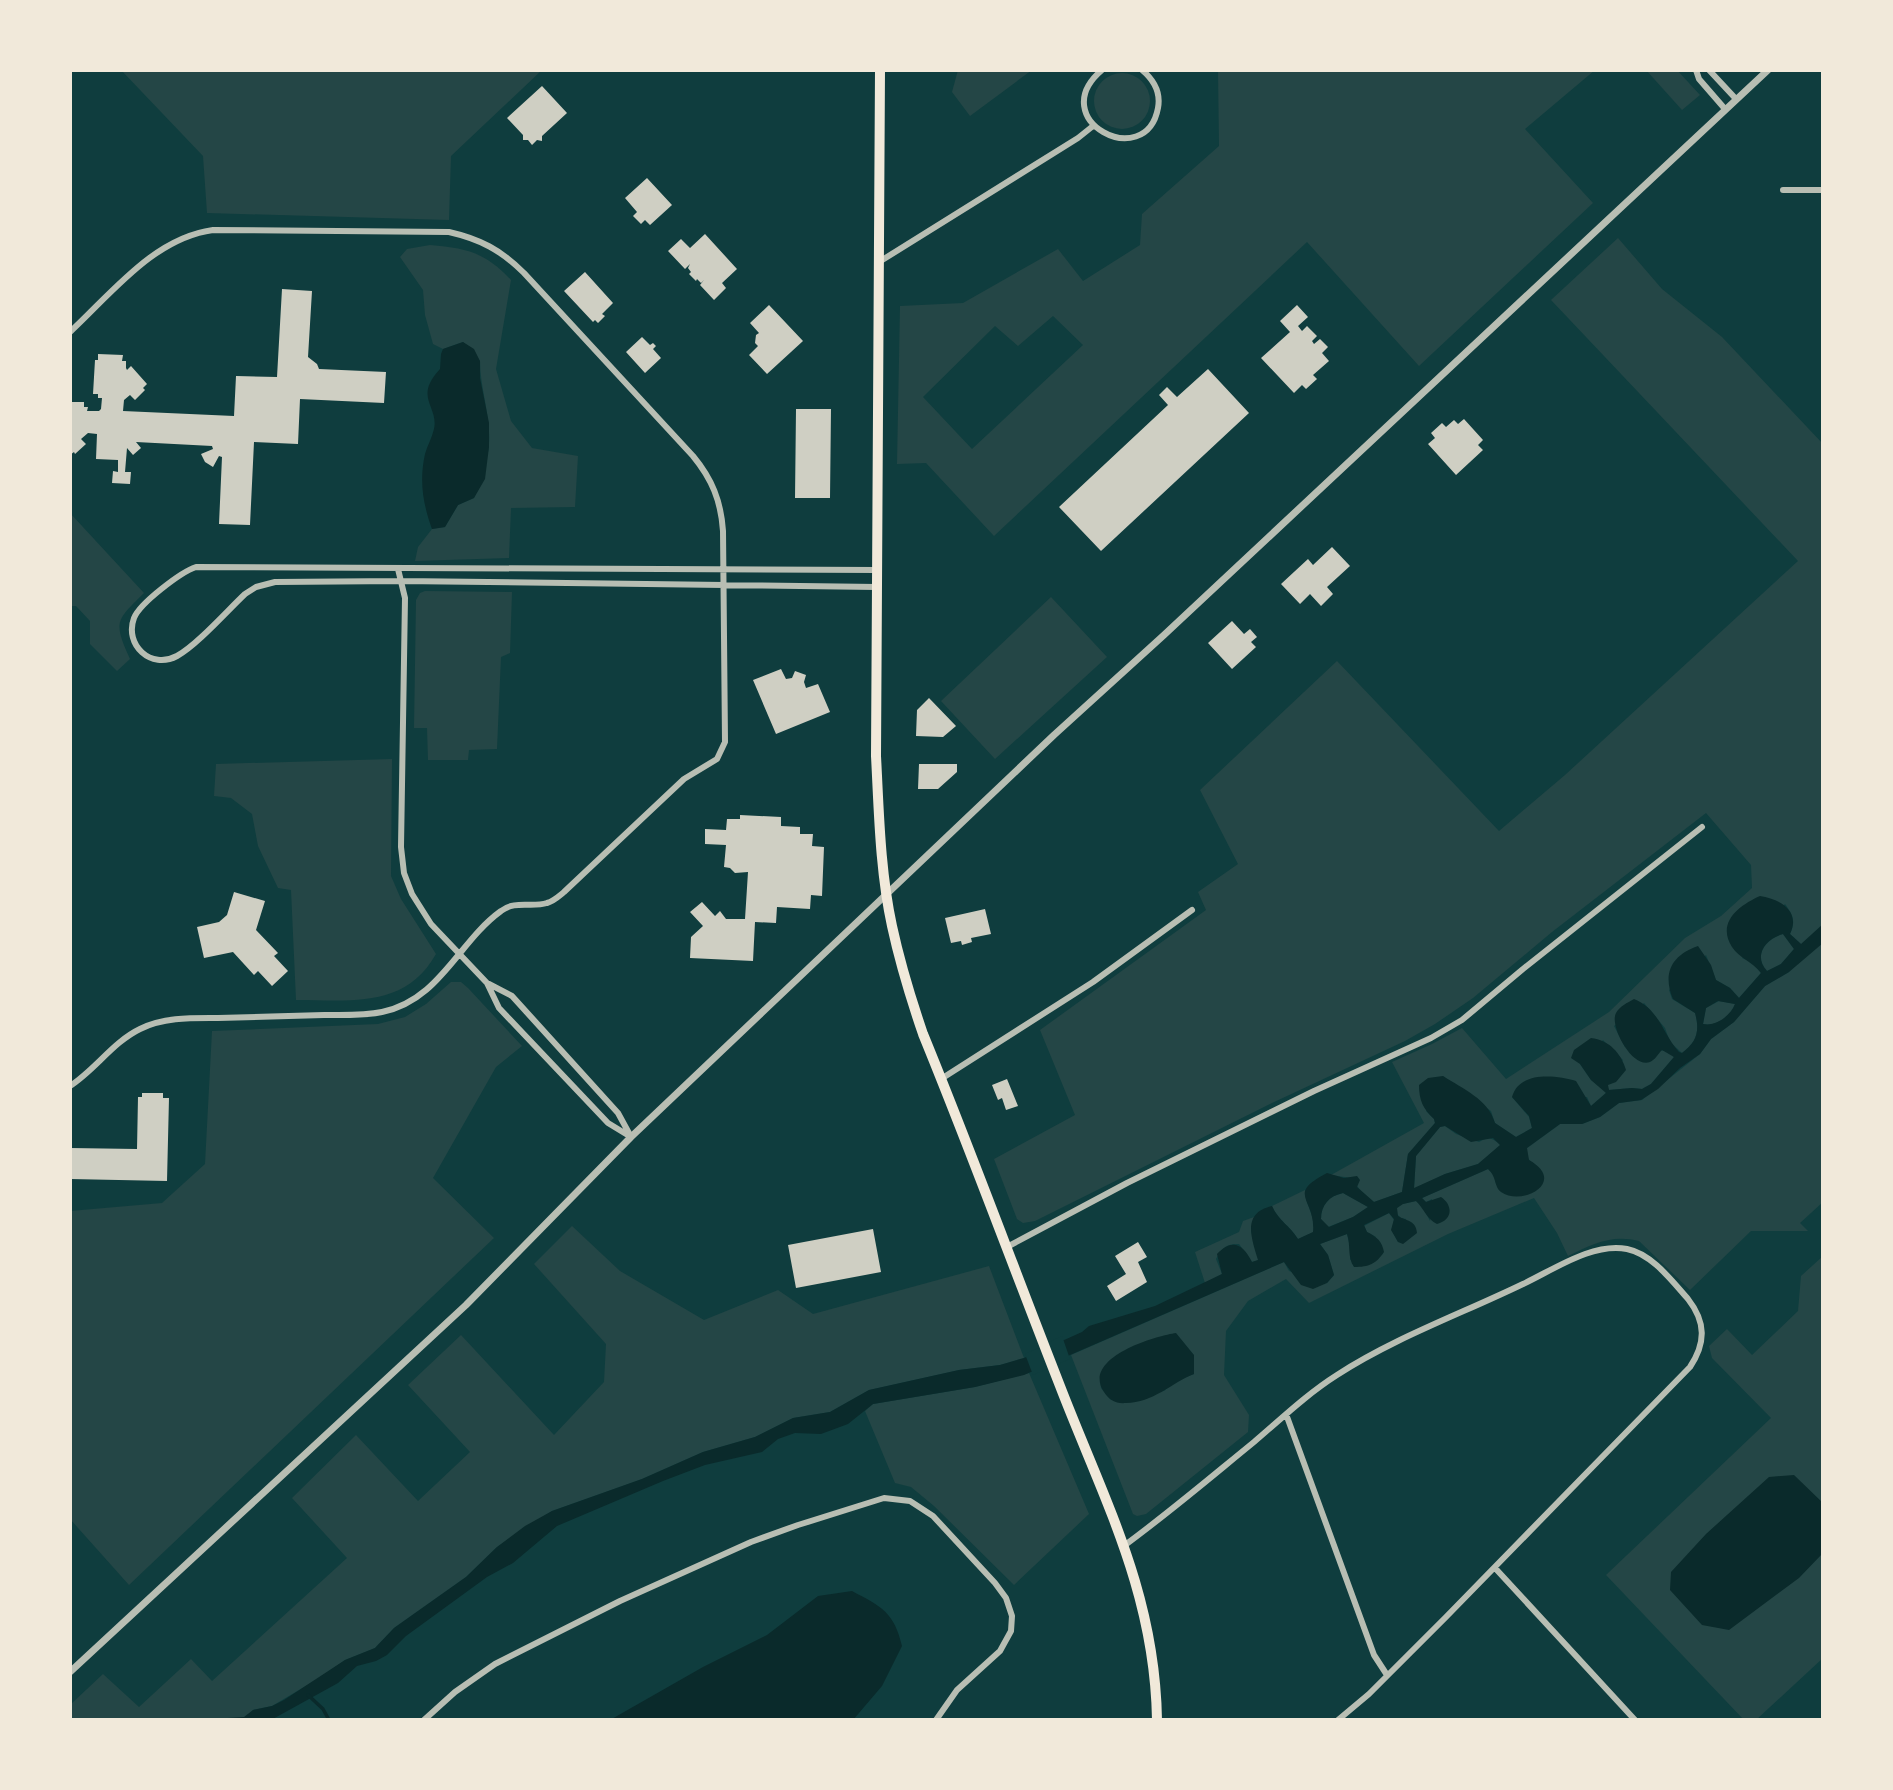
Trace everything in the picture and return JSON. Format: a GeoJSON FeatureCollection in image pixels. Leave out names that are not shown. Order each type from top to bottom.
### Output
{"type":"FeatureCollection","features":[{"type":"Feature","properties":{"kind":"main road"},"geometry":{"type":"LineString","coordinates":[[880,70],[876,756],[879,822],[891,925],[912,1001],[1061,1389],[1125,1545],[1143,1604],[1153,1656],[1157,1720]]}},
{"type":"Feature","properties":{"kind":"street"},"geometry":{"type":"LineString","coordinates":[[1101,70],[1088,86],[1085,96],[1088,117],[1093,126],[1113,138],[1125,139],[1146,130],[1158,110],[1156,87],[1142,70]]}},
{"type":"Feature","properties":{"kind":"street"},"geometry":{"type":"LineString","coordinates":[[1696,70],[1699,79],[1726,109]]}},
{"type":"Feature","properties":{"kind":"street"},"geometry":{"type":"LineString","coordinates":[[1709,70],[1736,99]]}},
{"type":"Feature","properties":{"kind":"street"},"geometry":{"type":"LineString","coordinates":[[70,1672],[466,1305],[631,1137],[1054,734],[1164,635],[1768,70]]}},
{"type":"Feature","properties":{"kind":"street"},"geometry":{"type":"LineString","coordinates":[[879,262],[1093,126]]}},
{"type":"Feature","properties":{"kind":"street"},"geometry":{"type":"LineString","coordinates":[[1783,190],[1823,190]]}},
{"type":"Feature","properties":{"kind":"street"},"geometry":{"type":"LineString","coordinates":[[70,332],[157,251],[182,237],[199,232],[449,232],[469,236],[496,248],[509,258],[702,467],[719,497],[722,510],[725,742],[717,759],[684,779],[553,901],[544,905],[510,906],[501,910],[425,992],[412,1000],[382,1012],[201,1018],[160,1022],[139,1029],[70,1086]]}},
{"type":"Feature","properties":{"kind":"street"},"geometry":{"type":"LineString","coordinates":[[877,570],[196,567],[176,577],[138,612],[132,628],[133,638],[142,653],[157,660],[166,660],[183,652],[245,594],[269,583],[401,581],[877,587]]}},
{"type":"Feature","properties":{"kind":"street"},"geometry":{"type":"LineString","coordinates":[[398,569],[405,598],[401,848],[404,873],[412,894],[426,917],[487,983],[499,1008],[608,1123],[631,1137]]}},
{"type":"Feature","properties":{"kind":"street"},"geometry":{"type":"LineString","coordinates":[[1007,1247],[1127,1183],[1448,1029],[1475,1011],[1523,969],[1702,827]]}},
{"type":"Feature","properties":{"kind":"street"},"geometry":{"type":"LineString","coordinates":[[942,1079],[1093,982],[1192,911]]}},
{"type":"Feature","properties":{"kind":"street"},"geometry":{"type":"LineString","coordinates":[[487,983],[512,996],[618,1112],[631,1137]]}},
{"type":"Feature","properties":{"kind":"street"},"geometry":{"type":"LineString","coordinates":[[559,1071],[570,1061]]}},
{"type":"Feature","properties":{"kind":"street"},"geometry":{"type":"LineString","coordinates":[[1125,1545],[1178,1506],[1317,1389],[1355,1364],[1561,1266],[1601,1250],[1615,1248],[1636,1251],[1654,1264],[1698,1314],[1703,1335],[1701,1347],[1690,1367],[1495,1568],[1338,1720]]}},
{"type":"Feature","properties":{"kind":"street"},"geometry":{"type":"LineString","coordinates":[[1286,1414],[1374,1655],[1387,1675]]}},
{"type":"Feature","properties":{"kind":"street"},"geometry":{"type":"LineString","coordinates":[[425,1720],[472,1678],[620,1601],[741,1547],[798,1525],[884,1498],[898,1498],[921,1507],[933,1517],[995,1583],[1009,1604],[1012,1626],[1008,1641],[957,1690],[936,1720]]}},
{"type":"Feature","properties":{"kind":"street"},"geometry":{"type":"LineString","coordinates":[[1495,1568],[1635,1720]]}},
{"type":"Feature","properties":{"kind":"shaded area"},"geometry":{"type":"Polygon","coordinates":[[[121,70],[542,70],[451,156],[449,220],[207,213],[203,156],[121,70]]]}},
{"type":"Feature","properties":{"kind":"shaded area"},"geometry":{"type":"Polygon","coordinates":[[[958,70],[1032,70],[970,116],[952,92],[958,70]]]}},
{"type":"Feature","properties":{"kind":"shaded area"},"geometry":{"type":"Polygon","coordinates":[[[1218,70],[1595,70],[1525,129],[1593,203],[1419,366],[1307,242],[994,536],[926,463],[897,464],[900,306],[963,303],[1058,249],[1083,281],[1140,245],[1142,214],[1219,146],[1218,70]],[[1053,316],[1018,346],[995,326],[923,397],[972,449],[1083,345],[1053,316]]]}},
{"type":"Feature","properties":{"kind":"shaded area"},"geometry":{"type":"Polygon","coordinates":[[[1646,70],[1677,70],[1700,95],[1682,110],[1646,70]]]}},
{"type":"Feature","properties":{"kind":"shaded area"},"geometry":{"type":"Polygon","coordinates":[[[1122,73],[1133,75],[1142,81],[1148,90],[1148,112],[1142,121],[1133,127],[1122,129],[1111,127],[1102,121],[1096,112],[1094,101],[1096,90],[1102,81],[1111,75],[1122,73]]]}},
{"type":"Feature","properties":{"kind":"shaded area"},"geometry":{"type":"Polygon","coordinates":[[[1618,238],[1662,289],[1722,337],[1823,444],[1823,1202],[1800,1223],[1808,1231],[1751,1231],[1690,1290],[1639,1241],[1611,1240],[1594,1244],[1568,1256],[1557,1233],[1534,1198],[1448,1234],[1309,1303],[1286,1279],[1248,1301],[1226,1331],[1224,1375],[1249,1415],[1248,1432],[1146,1514],[1137,1516],[1133,1514],[1071,1355],[1284,1262],[1289,1271],[1327,1283],[1334,1275],[1328,1255],[1320,1244],[1347,1234],[1350,1260],[1376,1237],[1367,1232],[1364,1226],[1389,1213],[1394,1220],[1392,1230],[1398,1242],[1406,1219],[1396,1213],[1402,1204],[1416,1201],[1423,1207],[1430,1221],[1432,1199],[1426,1202],[1422,1198],[1488,1169],[1494,1175],[1496,1184],[1532,1163],[1527,1157],[1527,1148],[1560,1124],[1582,1124],[1600,1117],[1619,1103],[1642,1100],[1700,1054],[1711,1039],[1734,1022],[1765,986],[1789,972],[1801,944],[1790,934],[1793,918],[1785,904],[1742,958],[1754,963],[1761,973],[1739,998],[1730,988],[1716,980],[1706,955],[1669,990],[1672,999],[1695,1013],[1697,1031],[1691,1045],[1682,1053],[1670,1042],[1665,1028],[1644,1003],[1614,1026],[1625,1047],[1667,1051],[1674,1057],[1651,1084],[1642,1089],[1609,1090],[1607,1086],[1623,1060],[1603,1040],[1580,1064],[1591,1080],[1607,1092],[1591,1106],[1587,1097],[1512,1097],[1529,1117],[1532,1128],[1516,1137],[1495,1123],[1491,1111],[1443,1076],[1426,1111],[1435,1123],[1408,1154],[1402,1192],[1374,1202],[1351,1178],[1331,1175],[1424,1123],[1392,1062],[1462,1028],[1506,1079],[1609,1012],[1685,938],[1721,916],[1752,888],[1751,865],[1706,813],[1552,932],[1473,998],[1435,1024],[1035,1221],[1023,1223],[1017,1219],[994,1159],[1075,1115],[1040,1030],[1206,910],[1198,892],[1238,864],[1200,790],[1337,661],[1499,831],[1565,775],[1798,561],[1551,300],[1618,238]],[[1194,1374],[1100,1375],[1101,1388],[1111,1400],[1164,1391],[1176,1381],[1194,1374]]]}},
{"type":"Feature","properties":{"kind":"shaded area"},"geometry":{"type":"Polygon","coordinates":[[[430,245],[475,254],[493,264],[511,280],[496,369],[511,421],[532,448],[578,456],[575,507],[511,508],[509,558],[415,561],[418,547],[432,529],[445,527],[458,505],[474,498],[489,444],[480,361],[463,342],[443,349],[433,344],[425,315],[423,290],[400,257],[407,249],[430,245]]]}},
{"type":"Feature","properties":{"kind":"shaded area"},"geometry":{"type":"Polygon","coordinates":[[[463,342],[474,349],[480,361],[480,378],[489,423],[485,479],[474,498],[458,505],[445,527],[432,529],[422,483],[425,454],[435,421],[428,387],[440,369],[443,349],[463,342]]]}},
{"type":"Feature","properties":{"kind":"shaded area"},"geometry":{"type":"Polygon","coordinates":[[[70,513],[144,593],[120,622],[121,637],[130,659],[117,671],[90,644],[90,621],[76,606],[70,606],[70,513]]]}},
{"type":"Feature","properties":{"kind":"shaded area"},"geometry":{"type":"Polygon","coordinates":[[[512,592],[510,653],[501,657],[497,749],[469,750],[468,760],[428,760],[427,728],[414,728],[416,600],[420,593],[512,592]]]}},
{"type":"Feature","properties":{"kind":"shaded area"},"geometry":{"type":"Polygon","coordinates":[[[1051,597],[1107,657],[995,759],[941,701],[1051,597]]]}},
{"type":"Feature","properties":{"kind":"shaded area"},"geometry":{"type":"Polygon","coordinates":[[[392,759],[391,876],[401,899],[436,954],[423,972],[392,993],[356,1000],[296,1000],[291,890],[278,888],[258,846],[252,814],[231,798],[214,796],[216,764],[392,759]]]}},
{"type":"Feature","properties":{"kind":"shaded area"},"geometry":{"type":"Polygon","coordinates":[[[1760,896],[1775,900],[1787,908],[1793,919],[1790,934],[1801,944],[1823,924],[1823,943],[1789,972],[1765,986],[1734,1022],[1711,1039],[1700,1054],[1658,1089],[1641,1100],[1619,1103],[1600,1117],[1582,1124],[1560,1124],[1527,1148],[1529,1160],[1540,1168],[1544,1176],[1543,1184],[1538,1190],[1510,1196],[1501,1192],[1488,1169],[1422,1198],[1426,1202],[1441,1197],[1448,1204],[1450,1212],[1442,1222],[1434,1222],[1416,1201],[1397,1208],[1398,1216],[1413,1223],[1417,1233],[1403,1244],[1398,1242],[1391,1230],[1394,1219],[1389,1213],[1364,1225],[1367,1232],[1380,1242],[1384,1252],[1372,1264],[1354,1267],[1347,1234],[1320,1244],[1328,1255],[1334,1275],[1327,1283],[1313,1289],[1301,1285],[1284,1262],[1024,1375],[975,1387],[873,1404],[848,1424],[821,1434],[795,1433],[778,1439],[762,1452],[705,1465],[663,1481],[557,1526],[513,1563],[487,1577],[406,1636],[387,1655],[357,1666],[338,1683],[271,1720],[195,1720],[244,1717],[253,1710],[272,1706],[345,1660],[375,1648],[394,1628],[466,1577],[497,1547],[525,1526],[552,1511],[642,1479],[703,1452],[755,1437],[793,1418],[830,1412],[869,1390],[1024,1358],[1082,1332],[1089,1326],[1155,1306],[1222,1274],[1217,1254],[1228,1246],[1237,1245],[1252,1262],[1258,1260],[1251,1227],[1256,1214],[1262,1209],[1272,1206],[1298,1239],[1313,1232],[1313,1221],[1305,1192],[1314,1180],[1327,1173],[1344,1178],[1357,1176],[1360,1180],[1357,1187],[1374,1202],[1402,1192],[1408,1154],[1435,1123],[1424,1108],[1420,1095],[1419,1085],[1428,1078],[1443,1076],[1466,1090],[1487,1107],[1495,1123],[1516,1137],[1532,1128],[1529,1116],[1512,1097],[1522,1083],[1530,1079],[1558,1077],[1576,1081],[1591,1106],[1606,1093],[1591,1080],[1580,1064],[1571,1058],[1574,1050],[1591,1038],[1603,1041],[1613,1048],[1626,1070],[1616,1082],[1608,1085],[1609,1090],[1642,1089],[1651,1084],[1674,1057],[1662,1050],[1650,1062],[1636,1059],[1619,1036],[1616,1013],[1634,999],[1650,1009],[1679,1052],[1687,1049],[1696,1036],[1695,1013],[1673,999],[1669,981],[1672,966],[1682,954],[1698,946],[1711,965],[1716,980],[1730,988],[1739,998],[1761,973],[1735,951],[1727,930],[1732,916],[1760,896]],[[1783,934],[1766,944],[1761,954],[1767,971],[1781,964],[1794,949],[1783,934]],[[1718,1001],[1706,1008],[1703,1024],[1713,1024],[1730,1012],[1735,1004],[1718,1001]],[[1445,1126],[1440,1127],[1416,1156],[1414,1188],[1445,1174],[1478,1164],[1500,1145],[1493,1138],[1471,1142],[1445,1126]],[[1343,1193],[1338,1194],[1322,1209],[1321,1219],[1329,1227],[1368,1207],[1343,1193]]]}},
{"type":"Feature","properties":{"kind":"shaded area"},"geometry":{"type":"Polygon","coordinates":[[[1783,934],[1794,949],[1781,964],[1767,971],[1761,960],[1763,949],[1771,940],[1783,934]]]}},
{"type":"Feature","properties":{"kind":"shaded area"},"geometry":{"type":"Polygon","coordinates":[[[451,982],[461,982],[468,988],[522,1046],[496,1067],[433,1178],[494,1238],[129,1585],[70,1519],[70,1211],[162,1203],[205,1164],[212,1031],[378,1024],[405,1017],[426,1004],[451,982]]]}},
{"type":"Feature","properties":{"kind":"shaded area"},"geometry":{"type":"Polygon","coordinates":[[[1719,1001],[1735,1004],[1722,1020],[1703,1024],[1706,1008],[1719,1001]]]}},
{"type":"Feature","properties":{"kind":"shaded area"},"geometry":{"type":"Polygon","coordinates":[[[1445,1126],[1456,1134],[1479,1142],[1490,1139],[1501,1145],[1478,1164],[1445,1174],[1414,1189],[1416,1156],[1440,1127],[1445,1126]]]}},
{"type":"Feature","properties":{"kind":"shaded area"},"geometry":{"type":"Polygon","coordinates":[[[1305,1190],[1314,1232],[1298,1239],[1272,1206],[1305,1190]]]}},
{"type":"Feature","properties":{"kind":"shaded area"},"geometry":{"type":"Polygon","coordinates":[[[1343,1193],[1368,1207],[1353,1217],[1328,1227],[1321,1219],[1322,1209],[1330,1199],[1343,1193]]]}},
{"type":"Feature","properties":{"kind":"shaded area"},"geometry":{"type":"Polygon","coordinates":[[[1254,1217],[1251,1231],[1259,1260],[1252,1262],[1239,1244],[1228,1246],[1216,1259],[1222,1274],[1205,1283],[1195,1252],[1239,1232],[1243,1221],[1254,1217]]]}},
{"type":"Feature","properties":{"kind":"shaded area"},"geometry":{"type":"Polygon","coordinates":[[[572,1226],[620,1271],[704,1320],[778,1290],[813,1314],[989,1266],[1024,1358],[869,1390],[830,1412],[793,1418],[755,1437],[703,1452],[642,1479],[552,1511],[497,1547],[466,1577],[394,1628],[375,1648],[345,1660],[272,1706],[253,1710],[247,1720],[70,1720],[70,1705],[103,1674],[139,1707],[191,1659],[212,1681],[347,1558],[292,1498],[356,1435],[418,1501],[470,1452],[408,1385],[461,1335],[554,1435],[604,1382],[606,1344],[534,1264],[572,1226]]]}},
{"type":"Feature","properties":{"kind":"shaded area"},"geometry":{"type":"Polygon","coordinates":[[[1823,1256],[1823,1658],[1756,1720],[1744,1720],[1606,1575],[1771,1418],[1712,1358],[1709,1346],[1727,1329],[1752,1355],[1798,1311],[1801,1276],[1823,1256]]]}},
{"type":"Feature","properties":{"kind":"shaded area"},"geometry":{"type":"Polygon","coordinates":[[[1176,1333],[1194,1355],[1194,1374],[1145,1400],[1122,1403],[1108,1397],[1100,1380],[1103,1369],[1111,1359],[1138,1344],[1176,1333]]]}},
{"type":"Feature","properties":{"kind":"shaded area"},"geometry":{"type":"Polygon","coordinates":[[[1029,1373],[1089,1514],[1014,1585],[934,1506],[911,1487],[895,1483],[865,1411],[873,1404],[975,1387],[1029,1373]]]}},
{"type":"Feature","properties":{"kind":"shaded area"},"geometry":{"type":"Polygon","coordinates":[[[1794,1475],[1823,1503],[1823,1553],[1799,1578],[1729,1630],[1702,1625],[1670,1590],[1671,1572],[1706,1534],[1769,1477],[1794,1475]]]}},
{"type":"Feature","properties":{"kind":"shaded area"},"geometry":{"type":"Polygon","coordinates":[[[852,1591],[891,1618],[902,1646],[882,1686],[853,1720],[610,1720],[703,1667],[767,1635],[818,1596],[852,1591]]]}},
{"type":"Feature","properties":{"kind":"pier"},"geometry":{"type":"Polygon","coordinates":[[[1062,1336],[1070,1359],[1033,1375],[1025,1354],[1062,1336]]]}},
{"type":"Feature","properties":{"kind":"building"},"geometry":{"type":"Polygon","coordinates":[[[542,86],[567,113],[542,136],[542,141],[537,140],[532,145],[528,140],[523,140],[523,135],[507,118],[542,86]]]}},
{"type":"Feature","properties":{"kind":"building"},"geometry":{"type":"Polygon","coordinates":[[[647,178],[672,205],[650,225],[645,220],[641,224],[633,216],[637,212],[625,198],[647,178]]]}},
{"type":"Feature","properties":{"kind":"building"},"geometry":{"type":"Polygon","coordinates":[[[705,234],[737,269],[722,283],[726,288],[714,300],[700,285],[704,280],[701,283],[697,279],[696,281],[689,274],[690,264],[685,269],[668,251],[681,239],[690,248],[705,234]]]}},
{"type":"Feature","properties":{"kind":"building"},"geometry":{"type":"Polygon","coordinates":[[[585,272],[613,303],[602,314],[605,316],[598,323],[595,320],[593,322],[564,291],[585,272]]]}},
{"type":"Feature","properties":{"kind":"building"},"geometry":{"type":"Polygon","coordinates":[[[282,289],[312,291],[308,357],[319,369],[386,372],[384,403],[300,399],[298,444],[254,442],[250,525],[219,524],[222,457],[219,456],[213,467],[205,462],[201,454],[213,449],[212,446],[136,442],[141,448],[133,455],[127,448],[125,472],[131,472],[130,484],[112,483],[113,471],[118,472],[118,460],[96,459],[97,434],[88,433],[81,439],[86,444],[70,455],[70,402],[84,402],[84,407],[88,407],[87,411],[101,409],[102,398],[93,394],[95,360],[98,360],[98,354],[123,355],[122,361],[126,361],[127,370],[131,366],[147,384],[135,400],[130,395],[124,400],[123,411],[234,416],[236,376],[277,377],[282,289]]]}},
{"type":"Feature","properties":{"kind":"building"},"geometry":{"type":"Polygon","coordinates":[[[769,305],[803,341],[767,374],[749,355],[758,346],[755,343],[759,333],[750,323],[769,305]]]}},
{"type":"Feature","properties":{"kind":"building"},"geometry":{"type":"Polygon","coordinates":[[[1297,305],[1308,317],[1298,326],[1302,331],[1307,326],[1317,336],[1312,341],[1314,344],[1320,339],[1328,347],[1322,353],[1329,361],[1313,375],[1317,379],[1306,389],[1302,385],[1294,393],[1261,358],[1290,332],[1280,321],[1297,305]]]}},
{"type":"Feature","properties":{"kind":"building"},"geometry":{"type":"Polygon","coordinates":[[[642,337],[650,345],[653,343],[656,346],[653,349],[661,358],[645,373],[626,352],[642,337]]]}},
{"type":"Feature","properties":{"kind":"building"},"geometry":{"type":"Polygon","coordinates":[[[1208,369],[1249,413],[1101,551],[1059,507],[1168,405],[1159,395],[1167,387],[1177,397],[1208,369]]]}},
{"type":"Feature","properties":{"kind":"building"},"geometry":{"type":"Polygon","coordinates":[[[796,409],[831,409],[830,498],[795,498],[796,409]]]}},
{"type":"Feature","properties":{"kind":"building"},"geometry":{"type":"Polygon","coordinates":[[[1464,419],[1483,440],[1478,445],[1483,450],[1456,475],[1428,444],[1435,438],[1431,433],[1442,423],[1446,427],[1454,420],[1458,424],[1464,419]]]}},
{"type":"Feature","properties":{"kind":"building"},"geometry":{"type":"Polygon","coordinates":[[[1332,547],[1350,566],[1327,587],[1333,594],[1321,606],[1310,594],[1300,604],[1281,584],[1308,559],[1313,565],[1332,547]]]}},
{"type":"Feature","properties":{"kind":"building"},"geometry":{"type":"Polygon","coordinates":[[[1232,621],[1244,634],[1250,629],[1257,637],[1251,642],[1256,647],[1232,669],[1208,643],[1232,621]]]}},
{"type":"Feature","properties":{"kind":"building"},"geometry":{"type":"Polygon","coordinates":[[[781,669],[786,679],[792,678],[795,671],[806,675],[806,688],[818,684],[830,712],[776,734],[753,680],[781,669]]]}},
{"type":"Feature","properties":{"kind":"building"},"geometry":{"type":"Polygon","coordinates":[[[929,698],[956,726],[943,737],[916,736],[917,710],[929,698]]]}},
{"type":"Feature","properties":{"kind":"building"},"geometry":{"type":"Polygon","coordinates":[[[919,764],[957,764],[957,772],[938,789],[918,789],[919,764]]]}},
{"type":"Feature","properties":{"kind":"building"},"geometry":{"type":"Polygon","coordinates":[[[740,815],[781,817],[781,826],[800,827],[800,834],[813,834],[812,846],[824,847],[822,896],[811,895],[810,909],[777,907],[776,923],[755,922],[753,961],[690,958],[691,937],[703,926],[690,912],[702,902],[715,916],[720,911],[726,919],[745,919],[748,872],[735,873],[724,867],[726,845],[705,844],[705,829],[726,830],[727,819],[740,819],[740,815]]]}},
{"type":"Feature","properties":{"kind":"building"},"geometry":{"type":"Polygon","coordinates":[[[234,892],[265,901],[256,930],[278,953],[274,956],[288,971],[272,986],[258,971],[254,975],[233,952],[204,958],[197,927],[219,922],[227,915],[234,892]]]}},
{"type":"Feature","properties":{"kind":"building"},"geometry":{"type":"Polygon","coordinates":[[[985,909],[991,934],[971,938],[972,942],[962,945],[961,941],[951,943],[945,918],[985,909]]]}},
{"type":"Feature","properties":{"kind":"building"},"geometry":{"type":"Polygon","coordinates":[[[1007,1079],[1018,1106],[1006,1110],[1002,1098],[998,1100],[992,1085],[1007,1079]]]}},
{"type":"Feature","properties":{"kind":"building"},"geometry":{"type":"Polygon","coordinates":[[[142,1093],[163,1093],[163,1098],[169,1098],[167,1181],[70,1179],[70,1148],[137,1149],[138,1097],[142,1097],[142,1093]]]}},
{"type":"Feature","properties":{"kind":"building"},"geometry":{"type":"Polygon","coordinates":[[[873,1229],[881,1272],[796,1288],[788,1245],[873,1229]]]}},
{"type":"Feature","properties":{"kind":"building"},"geometry":{"type":"Polygon","coordinates":[[[1138,1242],[1147,1257],[1138,1262],[1147,1282],[1116,1301],[1107,1286],[1126,1274],[1115,1256],[1138,1242]]]}},
{"type":"Feature","properties":{"kind":"waterway"},"geometry":{"type":"LineString","coordinates":[[308,1695],[323,1709],[329,1720]]}}]}
